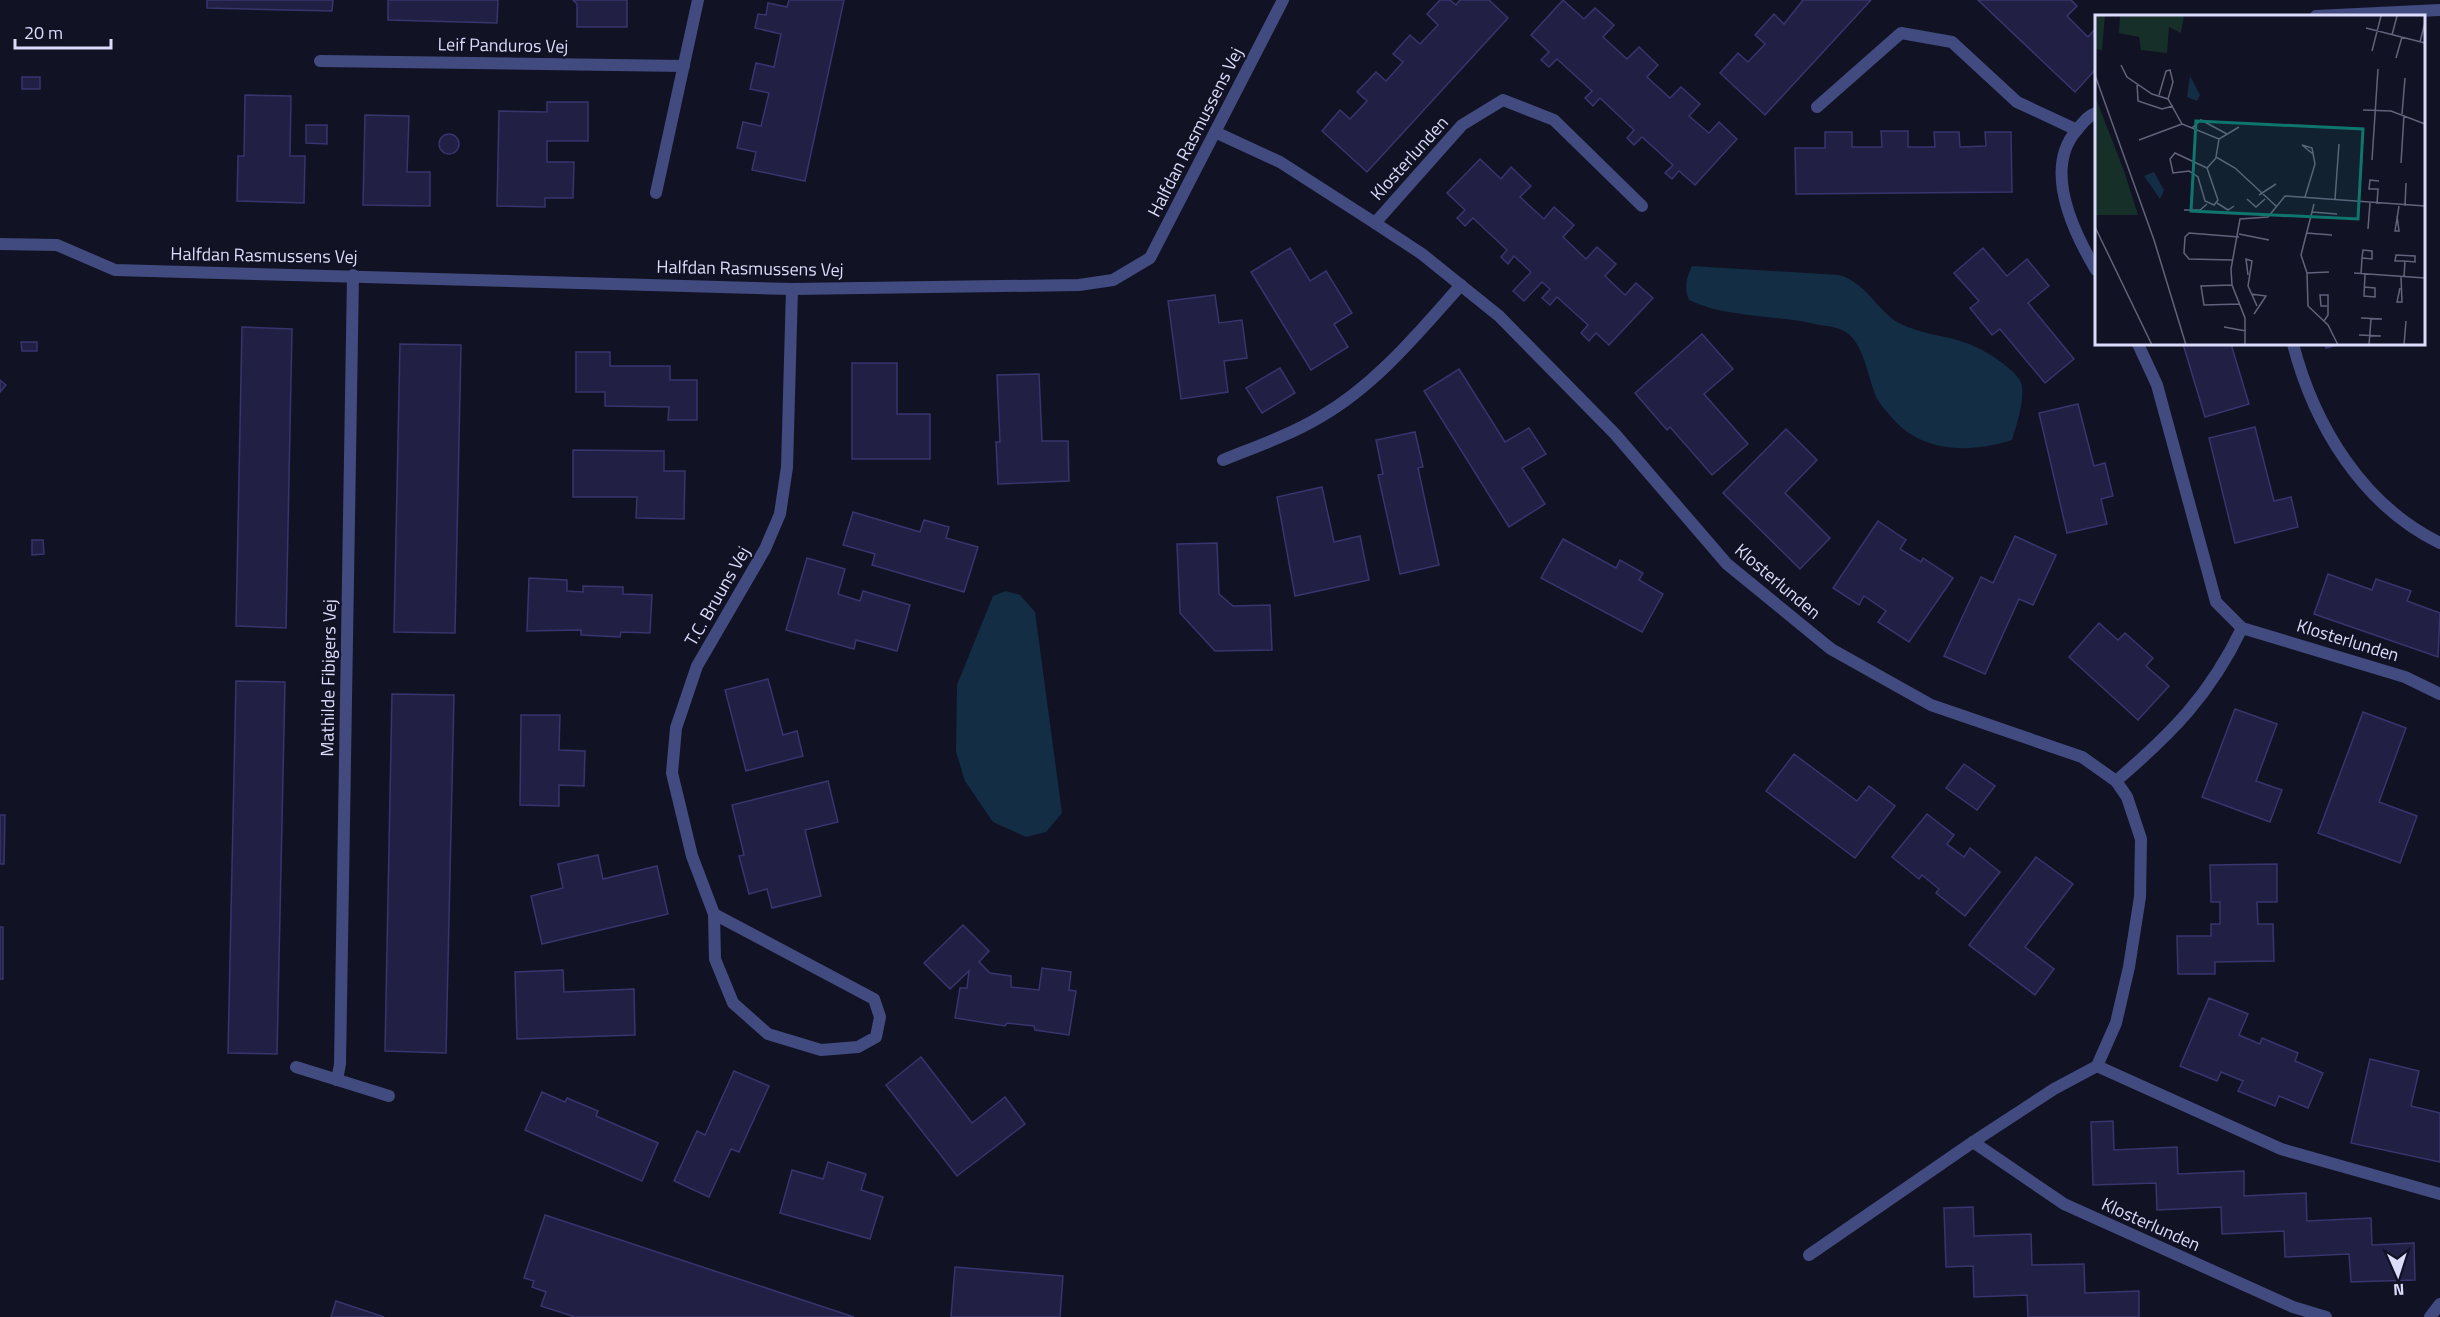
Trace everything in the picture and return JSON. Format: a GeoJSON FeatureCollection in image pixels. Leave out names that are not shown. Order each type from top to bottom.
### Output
{"type":"FeatureCollection","features":[{"type":"Feature","properties":{"kind":"street"},"geometry":{"type":"LineString","coordinates":[[656,194],[698,0]]}},
{"type":"Feature","properties":{"kind":"street","name":"Halfdan Rasmussens Vej"},"geometry":{"type":"LineString","coordinates":[[0,244],[57,245],[115,270],[792,289],[1079,285],[1113,280],[1150,258],[1283,0]]}},
{"type":"Feature","properties":{"kind":"street"},"geometry":{"type":"LineString","coordinates":[[2337,15],[2440,10]]}},
{"type":"Feature","properties":{"kind":"street"},"geometry":{"type":"LineString","coordinates":[[1817,107],[1901,33],[1952,42],[2017,102],[2077,130]]}},
{"type":"Feature","properties":{"kind":"street","name":"Leif Panduros Vej"},"geometry":{"type":"LineString","coordinates":[[320,61],[684,66]]}},
{"type":"Feature","properties":{"kind":"street","name":"Klosterlunden"},"geometry":{"type":"LineString","coordinates":[[1375,223],[1462,125],[1503,100],[1554,120],[1642,206]]}},
{"type":"Feature","properties":{"kind":"street"},"geometry":{"type":"LineString","coordinates":[[2095,113],[2088,116],[2066,142],[2061,180],[2074,229],[2095,266]]}},
{"type":"Feature","properties":{"kind":"street","name":"Klosterlunden"},"geometry":{"type":"LineString","coordinates":[[1215,132],[1280,162],[1375,223],[1500,316],[1615,434],[1726,564],[1831,649],[1931,705],[2082,757],[2116,781],[2127,797],[2141,839],[2140,897],[2129,967],[2116,1023],[2097,1066]]}},
{"type":"Feature","properties":{"kind":"street","name":"Mathilde Fibigers Vej"},"geometry":{"type":"LineString","coordinates":[[337,1080],[340,1064],[353,275]]}},
{"type":"Feature","properties":{"kind":"street"},"geometry":{"type":"LineString","coordinates":[[1223,460],[1321,417],[1400,352],[1461,285]]}},
{"type":"Feature","properties":{"kind":"street","name":"T.C. Bruuns Vej"},"geometry":{"type":"LineString","coordinates":[[714,914],[874,999],[880,1017],[876,1037],[858,1047],[821,1050],[768,1034],[733,1004],[715,959],[714,914],[692,856],[672,773],[676,728],[697,666],[765,549],[780,514],[787,467],[792,289]]}},
{"type":"Feature","properties":{"kind":"street","name":"Klosterlunden"},"geometry":{"type":"LineString","coordinates":[[2138,345],[2157,385],[2216,602],[2242,628],[2405,677],[2440,694]]}},
{"type":"Feature","properties":{"kind":"street"},"geometry":{"type":"LineString","coordinates":[[2293,345],[2302,379],[2340,455],[2371,492],[2414,530],[2440,543]]}},
{"type":"Feature","properties":{"kind":"street"},"geometry":{"type":"LineString","coordinates":[[2116,781],[2184,719],[2223,666],[2242,628]]}},
{"type":"Feature","properties":{"kind":"street"},"geometry":{"type":"LineString","coordinates":[[1809,1256],[1973,1142],[2054,1089],[2097,1066],[2281,1149],[2440,1194]]}},
{"type":"Feature","properties":{"kind":"street"},"geometry":{"type":"LineString","coordinates":[[296,1067],[389,1096]]}},
{"type":"Feature","properties":{"kind":"street","name":"Klosterlunden"},"geometry":{"type":"LineString","coordinates":[[1973,1142],[2064,1204],[2293,1307],[2325,1317]]}},
{"type":"Feature","properties":{"kind":"street"},"geometry":{"type":"LineString","coordinates":[[2430,1317],[2440,1304]]}},
{"type":"Feature","properties":{"kind":"water"},"geometry":{"type":"Polygon","coordinates":[[[1692,266],[1839,275],[1857,284],[1899,323],[1916,330],[1960,341],[1983,351],[2008,367],[2020,380],[2022,386],[2021,407],[2012,440],[1961,448],[1929,443],[1914,436],[1900,426],[1879,402],[1860,349],[1849,335],[1832,327],[1719,310],[1689,300],[1686,283],[1692,266]]]}},
{"type":"Feature","properties":{"kind":"water"},"geometry":{"type":"Polygon","coordinates":[[[1006,591],[1020,595],[1035,612],[1062,813],[1046,832],[1026,837],[993,822],[965,781],[956,752],[957,685],[993,596],[1006,591]]]}},
{"type":"Feature","properties":{"kind":"building"},"geometry":{"type":"Polygon","coordinates":[[[207,0],[333,0],[332,11],[207,8],[207,0]]]}},
{"type":"Feature","properties":{"kind":"building"},"geometry":{"type":"Polygon","coordinates":[[[388,0],[498,0],[497,23],[388,20],[388,0]]]}},
{"type":"Feature","properties":{"kind":"building"},"geometry":{"type":"Polygon","coordinates":[[[573,0],[627,0],[627,27],[577,27],[577,4],[573,0]]]}},
{"type":"Feature","properties":{"kind":"building"},"geometry":{"type":"Polygon","coordinates":[[[789,0],[844,0],[805,181],[752,170],[756,152],[737,148],[743,122],[761,126],[769,93],[750,89],[756,63],[774,67],[781,34],[755,28],[758,14],[766,15],[768,3],[787,7],[789,0]]]}},
{"type":"Feature","properties":{"kind":"building"},"geometry":{"type":"Polygon","coordinates":[[[1440,0],[1450,0],[1456,5],[1460,0],[1489,0],[1508,18],[1367,172],[1322,131],[1340,110],[1350,119],[1367,101],[1357,92],[1376,72],[1386,81],[1403,62],[1393,54],[1410,35],[1420,44],[1438,25],[1427,14],[1440,0]]]}},
{"type":"Feature","properties":{"kind":"building"},"geometry":{"type":"Polygon","coordinates":[[[1563,0],[1584,19],[1595,8],[1614,25],[1603,37],[1627,59],[1639,47],[1658,65],[1647,77],[1670,98],[1681,87],[1700,104],[1689,116],[1709,133],[1719,122],[1737,139],[1695,185],[1679,171],[1672,179],[1665,173],[1673,165],[1642,137],[1634,145],[1627,138],[1634,130],[1600,98],[1593,106],[1585,98],[1592,91],[1557,59],[1549,67],[1541,60],[1549,52],[1531,35],[1563,0]]]}},
{"type":"Feature","properties":{"kind":"building"},"geometry":{"type":"Polygon","coordinates":[[[1803,0],[1871,0],[1765,115],[1720,73],[1738,53],[1748,62],[1765,44],[1755,35],[1774,14],[1784,24],[1803,0]]]}},
{"type":"Feature","properties":{"kind":"building"},"geometry":{"type":"Polygon","coordinates":[[[1978,0],[2071,0],[2077,6],[2067,16],[2088,37],[2095,29],[2095,70],[2075,92],[1978,0]]]}},
{"type":"Feature","properties":{"kind":"building"},"geometry":{"type":"Polygon","coordinates":[[[22,77],[40,77],[40,89],[22,89],[22,77]]]}},
{"type":"Feature","properties":{"kind":"building"},"geometry":{"type":"Polygon","coordinates":[[[245,95],[291,96],[290,156],[305,156],[304,203],[237,201],[238,156],[244,156],[245,95]]]}},
{"type":"Feature","properties":{"kind":"building"},"geometry":{"type":"Polygon","coordinates":[[[547,102],[588,102],[588,141],[547,141],[547,162],[574,162],[573,198],[545,198],[545,207],[497,206],[499,111],[547,112],[547,102]]]}},
{"type":"Feature","properties":{"kind":"building"},"geometry":{"type":"Polygon","coordinates":[[[365,115],[409,116],[407,172],[430,172],[430,206],[363,205],[365,115]]]}},
{"type":"Feature","properties":{"kind":"building"},"geometry":{"type":"Polygon","coordinates":[[[306,125],[327,125],[327,144],[306,143],[306,125]]]}},
{"type":"Feature","properties":{"kind":"building"},"geometry":{"type":"Polygon","coordinates":[[[1881,131],[1908,131],[1908,147],[1935,147],[1934,132],[1959,132],[1960,147],[1986,146],[1985,132],[2011,132],[2012,192],[1796,194],[1795,148],[1825,148],[1825,132],[1852,132],[1852,147],[1882,147],[1881,131]]]}},
{"type":"Feature","properties":{"kind":"building"},"geometry":{"type":"Polygon","coordinates":[[[449,134],[456,137],[459,144],[456,151],[449,154],[442,151],[439,144],[442,137],[449,134]]]}},
{"type":"Feature","properties":{"kind":"building"},"geometry":{"type":"Polygon","coordinates":[[[1480,159],[1501,179],[1511,167],[1531,186],[1520,197],[1544,219],[1554,207],[1574,225],[1563,237],[1586,259],[1597,247],[1616,264],[1605,276],[1625,295],[1636,283],[1653,298],[1609,345],[1596,333],[1589,341],[1581,333],[1588,325],[1557,297],[1550,305],[1542,298],[1550,289],[1542,282],[1524,301],[1513,291],[1531,272],[1514,256],[1508,264],[1501,257],[1507,250],[1473,218],[1465,226],[1457,218],[1465,210],[1447,193],[1480,159]]]}},
{"type":"Feature","properties":{"kind":"building"},"geometry":{"type":"Polygon","coordinates":[[[1290,248],[1310,281],[1326,271],[1352,313],[1334,324],[1348,347],[1311,370],[1251,272],[1290,248]]]}},
{"type":"Feature","properties":{"kind":"building"},"geometry":{"type":"Polygon","coordinates":[[[1983,248],[2007,276],[2027,259],[2049,286],[2028,303],[2074,359],[2045,383],[2000,329],[1992,335],[1970,308],[1979,301],[1954,273],[1983,248]]]}},
{"type":"Feature","properties":{"kind":"building"},"geometry":{"type":"Polygon","coordinates":[[[1215,295],[1219,323],[1242,320],[1247,358],[1224,361],[1228,392],[1181,399],[1168,301],[1215,295]]]}},
{"type":"Feature","properties":{"kind":"building"},"geometry":{"type":"Polygon","coordinates":[[[242,327],[292,329],[286,628],[236,626],[242,327]]]}},
{"type":"Feature","properties":{"kind":"building"},"geometry":{"type":"Polygon","coordinates":[[[1702,334],[1733,369],[1704,394],[1748,444],[1712,475],[1670,427],[1667,430],[1635,393],[1702,334]]]}},
{"type":"Feature","properties":{"kind":"building"},"geometry":{"type":"Polygon","coordinates":[[[21,342],[37,342],[37,351],[22,351],[21,342]]]}},
{"type":"Feature","properties":{"kind":"building"},"geometry":{"type":"Polygon","coordinates":[[[400,344],[461,345],[455,633],[394,632],[400,344]]]}},
{"type":"Feature","properties":{"kind":"building"},"geometry":{"type":"Polygon","coordinates":[[[2183,345],[2231,345],[2249,404],[2205,417],[2183,345]]]}},
{"type":"Feature","properties":{"kind":"building"},"geometry":{"type":"Polygon","coordinates":[[[576,352],[610,352],[610,366],[670,366],[670,380],[697,380],[697,420],[668,420],[669,407],[605,406],[605,392],[576,392],[576,352]]]}},
{"type":"Feature","properties":{"kind":"building"},"geometry":{"type":"Polygon","coordinates":[[[852,363],[897,363],[897,414],[930,414],[930,459],[852,459],[852,363]]]}},
{"type":"Feature","properties":{"kind":"building"},"geometry":{"type":"Polygon","coordinates":[[[1280,368],[1295,393],[1262,413],[1246,388],[1280,368]]]}},
{"type":"Feature","properties":{"kind":"building"},"geometry":{"type":"Polygon","coordinates":[[[1459,369],[1505,442],[1529,428],[1546,454],[1522,468],[1545,504],[1509,527],[1424,391],[1459,369]]]}},
{"type":"Feature","properties":{"kind":"building"},"geometry":{"type":"Polygon","coordinates":[[[1039,374],[1042,441],[1068,441],[1069,481],[998,484],[996,442],[1000,442],[997,375],[1039,374]]]}},
{"type":"Feature","properties":{"kind":"building"},"geometry":{"type":"Polygon","coordinates":[[[0,380],[6,385],[0,392],[0,380]]]}},
{"type":"Feature","properties":{"kind":"building"},"geometry":{"type":"Polygon","coordinates":[[[2078,404],[2094,466],[2105,463],[2113,496],[2101,499],[2107,524],[2067,533],[2039,413],[2078,404]]]}},
{"type":"Feature","properties":{"kind":"building"},"geometry":{"type":"Polygon","coordinates":[[[2255,427],[2274,501],[2291,497],[2298,527],[2235,543],[2209,438],[2255,427]]]}},
{"type":"Feature","properties":{"kind":"building"},"geometry":{"type":"Polygon","coordinates":[[[1786,429],[1817,460],[1785,493],[1830,538],[1800,569],[1723,493],[1786,429]]]}},
{"type":"Feature","properties":{"kind":"building"},"geometry":{"type":"Polygon","coordinates":[[[1415,432],[1423,467],[1418,468],[1439,565],[1400,574],[1378,475],[1383,474],[1376,440],[1415,432]]]}},
{"type":"Feature","properties":{"kind":"building"},"geometry":{"type":"Polygon","coordinates":[[[573,450],[664,451],[664,471],[685,471],[684,519],[636,518],[637,497],[573,497],[573,450]]]}},
{"type":"Feature","properties":{"kind":"building"},"geometry":{"type":"Polygon","coordinates":[[[1322,487],[1334,542],[1360,536],[1369,580],[1295,596],[1277,497],[1322,487]]]}},
{"type":"Feature","properties":{"kind":"building"},"geometry":{"type":"Polygon","coordinates":[[[853,512],[920,532],[924,520],[949,527],[946,538],[978,547],[964,592],[872,565],[875,554],[843,545],[853,512]]]}},
{"type":"Feature","properties":{"kind":"building"},"geometry":{"type":"Polygon","coordinates":[[[1878,521],[1906,540],[1900,549],[1921,562],[1923,558],[1953,578],[1909,642],[1878,622],[1886,611],[1864,596],[1859,605],[1833,588],[1878,521]]]}},
{"type":"Feature","properties":{"kind":"building"},"geometry":{"type":"Polygon","coordinates":[[[2015,536],[2056,555],[2033,605],[2019,599],[1985,674],[1944,656],[1981,577],[1993,583],[2015,536]]]}},
{"type":"Feature","properties":{"kind":"building"},"geometry":{"type":"Polygon","coordinates":[[[1563,539],[1616,568],[1620,560],[1643,573],[1639,580],[1663,594],[1642,632],[1541,578],[1563,539]]]}},
{"type":"Feature","properties":{"kind":"building"},"geometry":{"type":"Polygon","coordinates":[[[32,540],[43,540],[44,554],[32,555],[32,540]]]}},
{"type":"Feature","properties":{"kind":"building"},"geometry":{"type":"Polygon","coordinates":[[[1217,543],[1219,594],[1233,606],[1270,605],[1272,650],[1215,651],[1180,613],[1177,544],[1217,543]]]}},
{"type":"Feature","properties":{"kind":"building"},"geometry":{"type":"Polygon","coordinates":[[[807,558],[845,569],[838,594],[860,601],[863,591],[910,605],[897,651],[856,640],[854,649],[786,630],[807,558]]]}},
{"type":"Feature","properties":{"kind":"building"},"geometry":{"type":"Polygon","coordinates":[[[2328,574],[2372,590],[2376,579],[2411,591],[2407,601],[2440,613],[2438,657],[2314,614],[2328,574]]]}},
{"type":"Feature","properties":{"kind":"building"},"geometry":{"type":"Polygon","coordinates":[[[529,578],[567,580],[567,591],[583,592],[583,586],[623,587],[623,594],[652,595],[650,633],[621,632],[620,637],[581,635],[581,630],[527,631],[529,578]]]}},
{"type":"Feature","properties":{"kind":"building"},"geometry":{"type":"Polygon","coordinates":[[[2099,623],[2118,640],[2125,633],[2153,658],[2146,666],[2169,686],[2138,720],[2069,657],[2099,623]]]}},
{"type":"Feature","properties":{"kind":"building"},"geometry":{"type":"Polygon","coordinates":[[[768,679],[783,735],[797,731],[803,756],[746,771],[725,690],[768,679]]]}},
{"type":"Feature","properties":{"kind":"building"},"geometry":{"type":"Polygon","coordinates":[[[236,681],[285,682],[277,1054],[228,1053],[236,681]]]}},
{"type":"Feature","properties":{"kind":"building"},"geometry":{"type":"Polygon","coordinates":[[[392,694],[454,695],[446,1053],[385,1051],[392,694]]]}},
{"type":"Feature","properties":{"kind":"building"},"geometry":{"type":"Polygon","coordinates":[[[2235,709],[2277,724],[2256,781],[2282,790],[2270,822],[2202,797],[2235,709]]]}},
{"type":"Feature","properties":{"kind":"building"},"geometry":{"type":"Polygon","coordinates":[[[2363,712],[2406,728],[2379,802],[2417,816],[2400,863],[2318,833],[2363,712]]]}},
{"type":"Feature","properties":{"kind":"building"},"geometry":{"type":"Polygon","coordinates":[[[521,715],[560,715],[559,750],[585,751],[584,786],[559,785],[559,806],[520,805],[521,715]]]}},
{"type":"Feature","properties":{"kind":"building"},"geometry":{"type":"Polygon","coordinates":[[[1794,754],[1857,801],[1869,786],[1895,806],[1855,858],[1766,791],[1794,754]]]}},
{"type":"Feature","properties":{"kind":"building"},"geometry":{"type":"Polygon","coordinates":[[[1964,764],[1995,786],[1977,810],[1946,788],[1964,764]]]}},
{"type":"Feature","properties":{"kind":"building"},"geometry":{"type":"Polygon","coordinates":[[[828,781],[838,822],[805,830],[821,896],[772,908],[767,889],[749,894],[739,856],[744,855],[732,805],[828,781]]]}},
{"type":"Feature","properties":{"kind":"building"},"geometry":{"type":"Polygon","coordinates":[[[1927,814],[1954,835],[1947,844],[1964,857],[1970,848],[2000,872],[1965,916],[1936,893],[1939,889],[1922,875],[1919,879],[1892,857],[1927,814]]]}},
{"type":"Feature","properties":{"kind":"building"},"geometry":{"type":"Polygon","coordinates":[[[0,815],[5,815],[4,864],[0,864],[0,815]]]}},
{"type":"Feature","properties":{"kind":"building"},"geometry":{"type":"Polygon","coordinates":[[[598,855],[603,879],[657,866],[668,914],[542,944],[531,896],[563,888],[558,864],[598,855]]]}},
{"type":"Feature","properties":{"kind":"building"},"geometry":{"type":"Polygon","coordinates":[[[2036,857],[2073,884],[2025,947],[2054,969],[2035,995],[1969,945],[2036,857]]]}},
{"type":"Feature","properties":{"kind":"building"},"geometry":{"type":"Polygon","coordinates":[[[2277,864],[2277,902],[2257,902],[2258,924],[2273,924],[2274,961],[2215,962],[2215,974],[2178,974],[2177,936],[2211,936],[2211,924],[2220,924],[2220,902],[2211,902],[2210,865],[2277,864]]]}},
{"type":"Feature","properties":{"kind":"building"},"geometry":{"type":"Polygon","coordinates":[[[963,925],[989,951],[979,962],[990,973],[1011,976],[1011,987],[1039,990],[1042,968],[1071,972],[1069,990],[1076,991],[1069,1035],[1035,1030],[1034,1026],[1007,1023],[1005,1026],[955,1018],[960,988],[967,988],[969,971],[950,989],[924,963],[963,925]]]}},
{"type":"Feature","properties":{"kind":"building"},"geometry":{"type":"Polygon","coordinates":[[[0,927],[3,927],[3,979],[0,979],[0,927]]]}},
{"type":"Feature","properties":{"kind":"building"},"geometry":{"type":"Polygon","coordinates":[[[563,970],[564,992],[634,989],[635,1035],[517,1039],[515,972],[563,970]]]}},
{"type":"Feature","properties":{"kind":"building"},"geometry":{"type":"Polygon","coordinates":[[[2209,998],[2248,1014],[2239,1035],[2260,1044],[2262,1038],[2298,1053],[2295,1061],[2323,1073],[2308,1108],[2279,1096],[2275,1106],[2238,1091],[2243,1081],[2221,1072],[2217,1081],[2180,1066],[2209,998]]]}},
{"type":"Feature","properties":{"kind":"building"},"geometry":{"type":"Polygon","coordinates":[[[921,1057],[972,1123],[1005,1097],[1025,1124],[957,1176],[886,1085],[921,1057]]]}},
{"type":"Feature","properties":{"kind":"building"},"geometry":{"type":"Polygon","coordinates":[[[2370,1059],[2419,1071],[2411,1106],[2440,1113],[2440,1162],[2351,1143],[2370,1059]]]}},
{"type":"Feature","properties":{"kind":"building"},"geometry":{"type":"Polygon","coordinates":[[[734,1071],[769,1086],[739,1152],[731,1149],[709,1197],[674,1181],[697,1131],[705,1135],[734,1071]]]}},
{"type":"Feature","properties":{"kind":"building"},"geometry":{"type":"Polygon","coordinates":[[[542,1092],[565,1102],[567,1098],[598,1111],[596,1116],[658,1143],[642,1181],[525,1130],[542,1092]]]}},
{"type":"Feature","properties":{"kind":"building"},"geometry":{"type":"Polygon","coordinates":[[[2113,1121],[2114,1150],[2177,1147],[2178,1174],[2244,1171],[2244,1196],[2306,1193],[2307,1221],[2371,1218],[2372,1245],[2414,1243],[2415,1280],[2351,1282],[2349,1254],[2285,1257],[2284,1231],[2222,1234],[2221,1207],[2157,1210],[2156,1183],[2093,1185],[2091,1122],[2113,1121]]]}},
{"type":"Feature","properties":{"kind":"building"},"geometry":{"type":"Polygon","coordinates":[[[828,1162],[866,1174],[861,1190],[883,1197],[870,1239],[780,1213],[792,1170],[823,1179],[828,1162]]]}},
{"type":"Feature","properties":{"kind":"building"},"geometry":{"type":"Polygon","coordinates":[[[1973,1207],[1974,1236],[2031,1234],[2032,1265],[2084,1264],[2085,1293],[2139,1291],[2139,1317],[2028,1317],[2027,1295],[1974,1297],[1973,1266],[1946,1267],[1944,1208],[1973,1207]]]}},
{"type":"Feature","properties":{"kind":"building"},"geometry":{"type":"Polygon","coordinates":[[[545,1215],[854,1317],[575,1317],[541,1306],[546,1292],[532,1287],[534,1281],[524,1278],[545,1215]]]}},
{"type":"Feature","properties":{"kind":"building"},"geometry":{"type":"Polygon","coordinates":[[[955,1267],[1063,1276],[1060,1317],[951,1317],[955,1267]]]}},
{"type":"Feature","properties":{"kind":"building"},"geometry":{"type":"Polygon","coordinates":[[[336,1301],[384,1317],[331,1317],[336,1301]]]}}]}
